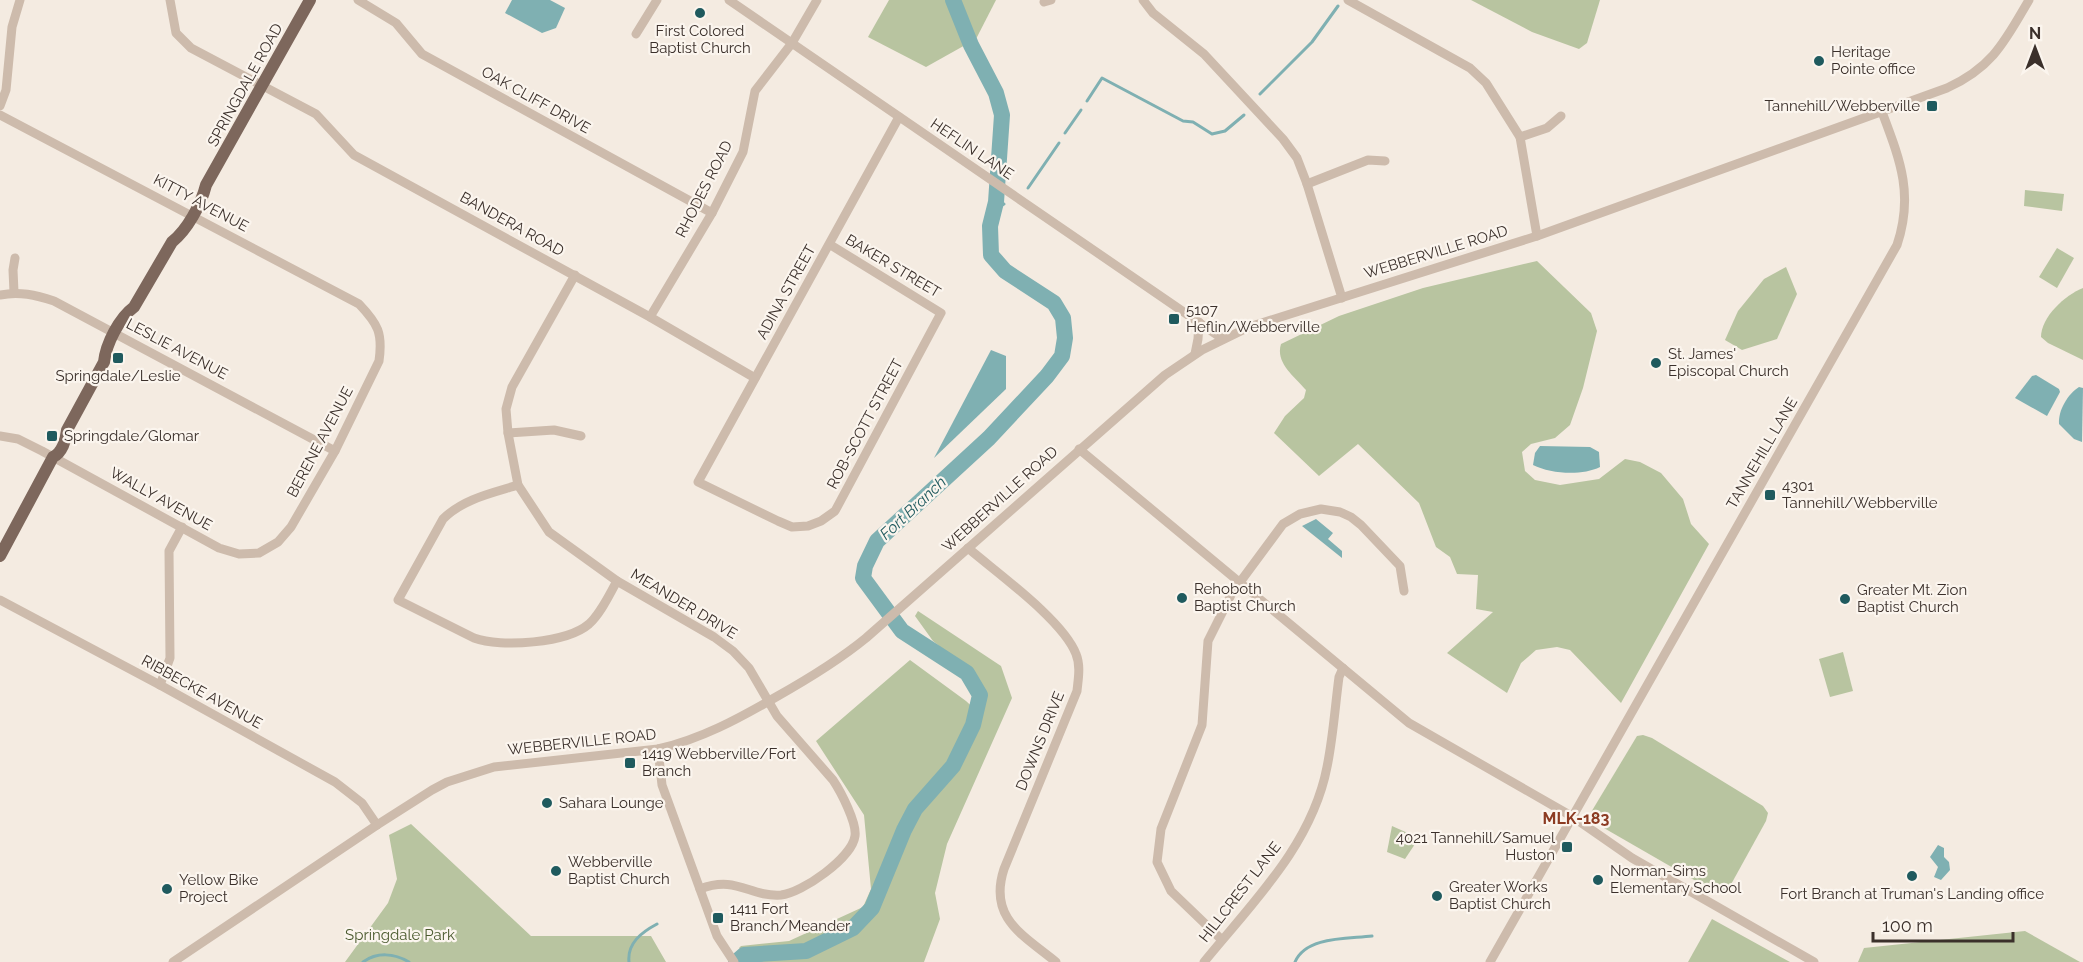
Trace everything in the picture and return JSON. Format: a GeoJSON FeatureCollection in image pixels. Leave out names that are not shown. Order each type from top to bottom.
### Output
{"type":"FeatureCollection","features":[{"type":"Feature","properties":{"kind":"main road","name":"SPRINGDALE ROAD"},"geometry":{"type":"LineString","coordinates":[[0,556],[52,457],[51,451],[59,436],[67,430],[104,362],[111,356],[119,334],[132,317],[134,307],[172,242],[179,236],[189,214],[203,196],[206,185],[310,0]]}},
{"type":"Feature","properties":{"kind":"street"},"geometry":{"type":"LineString","coordinates":[[0,106],[6,90],[12,27],[20,0]]}},
{"type":"Feature","properties":{"kind":"street","name":"BANDERA ROAD"},"geometry":{"type":"LineString","coordinates":[[170,0],[176,33],[191,48],[316,114],[354,155],[575,275],[755,378]]}},
{"type":"Feature","properties":{"kind":"street","name":"OAK CLIFF DRIVE"},"geometry":{"type":"LineString","coordinates":[[358,0],[396,23],[422,54],[712,213]]}},
{"type":"Feature","properties":{"kind":"street"},"geometry":{"type":"LineString","coordinates":[[636,34],[657,0]]}},
{"type":"Feature","properties":{"kind":"street","name":"HEFLIN LANE"},"geometry":{"type":"LineString","coordinates":[[729,0],[1223,339]]}},
{"type":"Feature","properties":{"kind":"street","name":"RHODES ROAD"},"geometry":{"type":"LineString","coordinates":[[650,317],[712,213],[743,152],[755,91],[792,43],[817,0]]}},
{"type":"Feature","properties":{"kind":"street"},"geometry":{"type":"LineString","coordinates":[[1143,0],[1153,14],[1204,54],[1283,139],[1297,159],[1307,184],[1342,298]]}},
{"type":"Feature","properties":{"kind":"street"},"geometry":{"type":"LineString","coordinates":[[1348,0],[1481,76],[1520,137],[1537,236]]}},
{"type":"Feature","properties":{"kind":"street"},"geometry":{"type":"LineString","coordinates":[[1882,112],[1947,88],[1979,70],[2001,47],[2029,0]]}},
{"type":"Feature","properties":{"kind":"street","name":"WEBBERVILLE ROAD"},"geometry":{"type":"LineString","coordinates":[[173,962],[432,790],[478,771],[512,765],[658,749],[680,744],[714,731],[843,657],[1165,375],[1195,354],[1223,339],[1277,317],[1537,236],[1882,112]]}},
{"type":"Feature","properties":{"kind":"street","name":"TANNEHILL LANE"},"geometry":{"type":"LineString","coordinates":[[1490,962],[1897,245],[1905,209],[1905,184],[1900,161],[1882,112]]}},
{"type":"Feature","properties":{"kind":"street","name":"KITTY AVENUE"},"geometry":{"type":"LineString","coordinates":[[0,115],[359,304],[379,329]]}},
{"type":"Feature","properties":{"kind":"street"},"geometry":{"type":"LineString","coordinates":[[1520,137],[1547,128],[1561,116]]}},
{"type":"Feature","properties":{"kind":"street","name":"ADINA STREET"},"geometry":{"type":"LineString","coordinates":[[698,482],[899,117]]}},
{"type":"Feature","properties":{"kind":"street"},"geometry":{"type":"LineString","coordinates":[[1307,184],[1368,160],[1385,161]]}},
{"type":"Feature","properties":{"kind":"street","name":"BAKER STREET"},"geometry":{"type":"LineString","coordinates":[[829,244],[941,313]]}},
{"type":"Feature","properties":{"kind":"street"},"geometry":{"type":"LineString","coordinates":[[14,292],[15,258]]}},
{"type":"Feature","properties":{"kind":"street","name":"MEANDER DRIVE"},"geometry":{"type":"LineString","coordinates":[[575,275],[512,387],[506,409],[518,485],[531,508],[549,532],[617,581],[724,643],[749,668],[767,702],[782,723],[828,772],[839,790],[855,830],[854,842],[835,864],[825,873],[791,893],[773,894],[725,883],[713,884],[700,889]]}},
{"type":"Feature","properties":{"kind":"street","name":"LESLIE AVENUE"},"geometry":{"type":"LineString","coordinates":[[0,295],[14,292],[54,301],[334,451]]}},
{"type":"Feature","properties":{"kind":"street","name":"ROB-SCOTT STREET"},"geometry":{"type":"LineString","coordinates":[[698,482],[792,527],[807,526],[821,521],[835,511],[843,498],[941,313]]}},
{"type":"Feature","properties":{"kind":"street"},"geometry":{"type":"LineString","coordinates":[[1195,354],[1199,322]]}},
{"type":"Feature","properties":{"kind":"street","name":"BERENE AVENUE"},"geometry":{"type":"LineString","coordinates":[[259,553],[278,542],[291,527],[334,451],[379,361],[381,345],[379,329]]}},
{"type":"Feature","properties":{"kind":"street"},"geometry":{"type":"LineString","coordinates":[[508,433],[554,430],[581,436]]}},
{"type":"Feature","properties":{"kind":"street","name":"WALLY AVENUE"},"geometry":{"type":"LineString","coordinates":[[0,436],[18,439],[219,548],[239,554],[259,553]]}},
{"type":"Feature","properties":{"kind":"street"},"geometry":{"type":"LineString","coordinates":[[1079,449],[1342,668],[1419,729],[1573,817],[1632,858],[1814,962]]}},
{"type":"Feature","properties":{"kind":"street"},"geometry":{"type":"LineString","coordinates":[[518,485],[469,501],[453,509],[443,519],[398,600],[483,642],[505,644],[565,637],[581,630],[595,618],[617,581]]}},
{"type":"Feature","properties":{"kind":"street"},"geometry":{"type":"LineString","coordinates":[[1222,940],[1171,891],[1157,862],[1161,829],[1202,725],[1208,642],[1238,582],[1283,525],[1300,514],[1321,509],[1340,512],[1361,525],[1400,566],[1404,591]]}},
{"type":"Feature","properties":{"kind":"street"},"geometry":{"type":"LineString","coordinates":[[160,685],[170,658],[169,551],[182,527]]}},
{"type":"Feature","properties":{"kind":"street","name":"DOWNS DRIVE"},"geometry":{"type":"LineString","coordinates":[[968,548],[1056,623],[1076,655],[1079,677],[1077,691],[1004,869],[999,888],[1001,907],[1011,924],[1056,962]]}},
{"type":"Feature","properties":{"kind":"street","name":"RIBBECKE AVENUE"},"geometry":{"type":"LineString","coordinates":[[0,600],[160,685],[346,789],[362,803],[377,825]]}},
{"type":"Feature","properties":{"kind":"street","name":"HILLCREST LANE"},"geometry":{"type":"LineString","coordinates":[[1204,962],[1283,865],[1310,821],[1327,768],[1342,668]]}},
{"type":"Feature","properties":{"kind":"street"},"geometry":{"type":"LineString","coordinates":[[658,749],[663,785],[700,889],[722,945],[734,962]]}},
{"type":"Feature","properties":{"kind":"green space"},"geometry":{"type":"Polygon","coordinates":[[[889,0],[996,0],[976,39],[926,67],[868,37],[889,0]]]}},
{"type":"Feature","properties":{"kind":"green space"},"geometry":{"type":"Polygon","coordinates":[[[1471,0],[1600,0],[1587,43],[1579,49],[1532,32],[1471,0]]]}},
{"type":"Feature","properties":{"kind":"green space"},"geometry":{"type":"Polygon","coordinates":[[[2025,190],[2064,194],[2062,211],[2024,206],[2025,190]]]}},
{"type":"Feature","properties":{"kind":"green space"},"geometry":{"type":"Polygon","coordinates":[[[2057,248],[2074,258],[2057,288],[2039,277],[2057,248]]]}},
{"type":"Feature","properties":{"kind":"green space"},"geometry":{"type":"Polygon","coordinates":[[[1537,261],[1591,313],[1597,331],[1583,388],[1570,425],[1555,438],[1531,444],[1522,452],[1525,471],[1535,480],[1560,485],[1599,479],[1625,459],[1640,462],[1661,473],[1683,499],[1691,524],[1709,544],[1621,703],[1570,650],[1557,647],[1536,650],[1521,663],[1507,693],[1447,653],[1493,612],[1476,609],[1478,575],[1457,574],[1450,557],[1436,547],[1419,503],[1358,444],[1319,476],[1274,433],[1285,416],[1304,398],[1306,390],[1283,363],[1281,344],[1339,316],[1423,288],[1537,261]]]}},
{"type":"Feature","properties":{"kind":"green space"},"geometry":{"type":"Polygon","coordinates":[[[1786,267],[1797,294],[1777,339],[1742,350],[1725,340],[1738,311],[1764,279],[1786,267]]]}},
{"type":"Feature","properties":{"kind":"green space"},"geometry":{"type":"Polygon","coordinates":[[[2083,288],[2083,360],[2048,343],[2041,337],[2045,322],[2055,308],[2083,288]]]}},
{"type":"Feature","properties":{"kind":"green space"},"geometry":{"type":"Polygon","coordinates":[[[918,611],[1001,666],[1012,698],[947,844],[935,893],[940,919],[924,962],[750,962],[739,948],[741,946],[789,941],[863,907],[871,889],[864,815],[816,741],[910,660],[980,714],[984,694],[972,673],[933,641],[915,616],[918,611]]]}},
{"type":"Feature","properties":{"kind":"green space"},"geometry":{"type":"Polygon","coordinates":[[[1843,652],[1853,691],[1830,697],[1819,659],[1843,652]]]}},
{"type":"Feature","properties":{"kind":"green space"},"geometry":{"type":"Polygon","coordinates":[[[1637,736],[1652,738],[1763,806],[1768,813],[1766,821],[1729,888],[1722,893],[1715,892],[1590,820],[1590,814],[1637,736]]]}},
{"type":"Feature","properties":{"kind":"green space","name":"Springdale Park"},"geometry":{"type":"Polygon","coordinates":[[[411,824],[531,936],[651,936],[666,962],[345,962],[388,903],[397,879],[389,835],[411,824]]]}},
{"type":"Feature","properties":{"kind":"green space"},"geometry":{"type":"Polygon","coordinates":[[[1392,826],[1419,838],[1405,859],[1387,852],[1392,826]]]}},
{"type":"Feature","properties":{"kind":"green space"},"geometry":{"type":"Polygon","coordinates":[[[1712,919],[1790,962],[1688,962],[1712,919]]]}},
{"type":"Feature","properties":{"kind":"green space"},"geometry":{"type":"Polygon","coordinates":[[[2025,931],[2080,962],[1858,962],[1864,948],[2025,931]]]}},
{"type":"Feature","properties":{"kind":"water"},"geometry":{"type":"Polygon","coordinates":[[[512,0],[550,0],[565,8],[556,28],[542,33],[505,13],[512,0]]]}},
{"type":"Feature","properties":{"kind":"water"},"geometry":{"type":"Polygon","coordinates":[[[991,350],[1006,356],[1006,389],[934,458],[991,350]]]}},
{"type":"Feature","properties":{"kind":"water"},"geometry":{"type":"Polygon","coordinates":[[[2036,375],[2059,389],[2060,392],[2047,416],[2015,398],[2032,376],[2036,375]]]}},
{"type":"Feature","properties":{"kind":"water"},"geometry":{"type":"Polygon","coordinates":[[[2079,387],[2083,388],[2082,442],[2074,439],[2059,424],[2064,403],[2079,387]]]}},
{"type":"Feature","properties":{"kind":"water"},"geometry":{"type":"Polygon","coordinates":[[[1540,446],[1590,447],[1599,452],[1600,467],[1576,473],[1540,468],[1533,465],[1535,453],[1540,446]]]}},
{"type":"Feature","properties":{"kind":"water"},"geometry":{"type":"Polygon","coordinates":[[[1316,519],[1333,533],[1328,539],[1342,551],[1342,558],[1302,526],[1316,519]]]}},
{"type":"Feature","properties":{"kind":"water"},"geometry":{"type":"Polygon","coordinates":[[[1938,845],[1944,848],[1944,857],[1949,862],[1950,870],[1941,880],[1934,877],[1938,867],[1930,857],[1938,845]]]}},
{"type":"Feature","properties":{"kind":"waterway","name":"Fort Branch"},"geometry":{"type":"LineString","coordinates":[[736,962],[744,955],[806,951],[853,928],[872,908],[915,809],[953,766],[973,725],[980,695],[967,673],[902,631],[863,578],[865,566],[877,541],[989,438],[1047,376],[1062,356],[1065,338],[1063,318],[1054,303],[1005,271],[991,255],[990,226],[996,202],[1002,115],[996,93],[971,45],[953,0]]}},
{"type":"Feature","properties":{"kind":"waterway"},"geometry":{"type":"LineString","coordinates":[[1260,94],[1312,42],[1338,6]]}},
{"type":"Feature","properties":{"kind":"waterway"},"geometry":{"type":"LineString","coordinates":[[1087,101],[1102,78],[1183,121],[1193,122],[1212,134],[1225,131],[1244,115]]}},
{"type":"Feature","properties":{"kind":"waterway"},"geometry":{"type":"LineString","coordinates":[[1065,133],[1081,110]]}},
{"type":"Feature","properties":{"kind":"waterway"},"geometry":{"type":"LineString","coordinates":[[1028,188],[1059,143]]}},
{"type":"Feature","properties":{"kind":"waterway"},"geometry":{"type":"LineString","coordinates":[[994,210],[1004,204]]}},
{"type":"Feature","properties":{"kind":"waterway"},"geometry":{"type":"LineString","coordinates":[[629,962],[630,949],[633,944],[657,924]]}},
{"type":"Feature","properties":{"kind":"waterway"},"geometry":{"type":"LineString","coordinates":[[1295,962],[1308,947],[1318,943],[1372,936]]}},
{"type":"Feature","properties":{"kind":"waterway"},"geometry":{"type":"LineString","coordinates":[[363,962],[380,955],[397,957],[409,962]]}},
{"type":"Feature","properties":{"kind":"place","name":"First Colored Baptist Church"},"geometry":{"type":"Point","coordinates":[700,13]}},
{"type":"Feature","properties":{"kind":"place","name":"Heritage Pointe office"},"geometry":{"type":"Point","coordinates":[1819,61]}},
{"type":"Feature","properties":{"kind":"place","name":"Tannehill/Webberville"},"geometry":{"type":"Point","coordinates":[1932,106]}},
{"type":"Feature","properties":{"kind":"place","name":"5107 Heflin/Webberville"},"geometry":{"type":"Point","coordinates":[1174,319]}},
{"type":"Feature","properties":{"kind":"place","name":"Springdale/Leslie"},"geometry":{"type":"Point","coordinates":[118,358]}},
{"type":"Feature","properties":{"kind":"place","name":"St. James' Episcopal Church"},"geometry":{"type":"Point","coordinates":[1656,363]}},
{"type":"Feature","properties":{"kind":"place","name":"Springdale/Glomar"},"geometry":{"type":"Point","coordinates":[52,436]}},
{"type":"Feature","properties":{"kind":"place","name":"4301 Tannehill/Webberville"},"geometry":{"type":"Point","coordinates":[1770,495]}},
{"type":"Feature","properties":{"kind":"place","name":"Rehoboth Baptist Church"},"geometry":{"type":"Point","coordinates":[1182,598]}},
{"type":"Feature","properties":{"kind":"place","name":"Greater Mt. Zion Baptist Church"},"geometry":{"type":"Point","coordinates":[1845,599]}},
{"type":"Feature","properties":{"kind":"place","name":"1419 Webberville/Fort Branch"},"geometry":{"type":"Point","coordinates":[630,763]}},
{"type":"Feature","properties":{"kind":"place","name":"Sahara Lounge"},"geometry":{"type":"Point","coordinates":[547,803]}},
{"type":"Feature","properties":{"kind":"place","name":"4021 Tannehill/Samuel Huston"},"geometry":{"type":"Point","coordinates":[1567,847]}},
{"type":"Feature","properties":{"kind":"place","name":"Webberville Baptist Church"},"geometry":{"type":"Point","coordinates":[556,871]}},
{"type":"Feature","properties":{"kind":"place","name":"Fort Branch at Truman's Landing office"},"geometry":{"type":"Point","coordinates":[1912,876]}},
{"type":"Feature","properties":{"kind":"place","name":"Norman-Sims Elementary School"},"geometry":{"type":"Point","coordinates":[1598,880]}},
{"type":"Feature","properties":{"kind":"place","name":"Yellow Bike Project"},"geometry":{"type":"Point","coordinates":[167,889]}},
{"type":"Feature","properties":{"kind":"place","name":"Greater Works Baptist Church"},"geometry":{"type":"Point","coordinates":[1437,896]}},
{"type":"Feature","properties":{"kind":"place","name":"1411 Fort Branch/Meander"},"geometry":{"type":"Point","coordinates":[718,918]}},
{"type":"Feature","properties":{"kind":"district","name":"MLK-183"},"geometry":{"type":"Point","coordinates":[1576,818]}}]}
